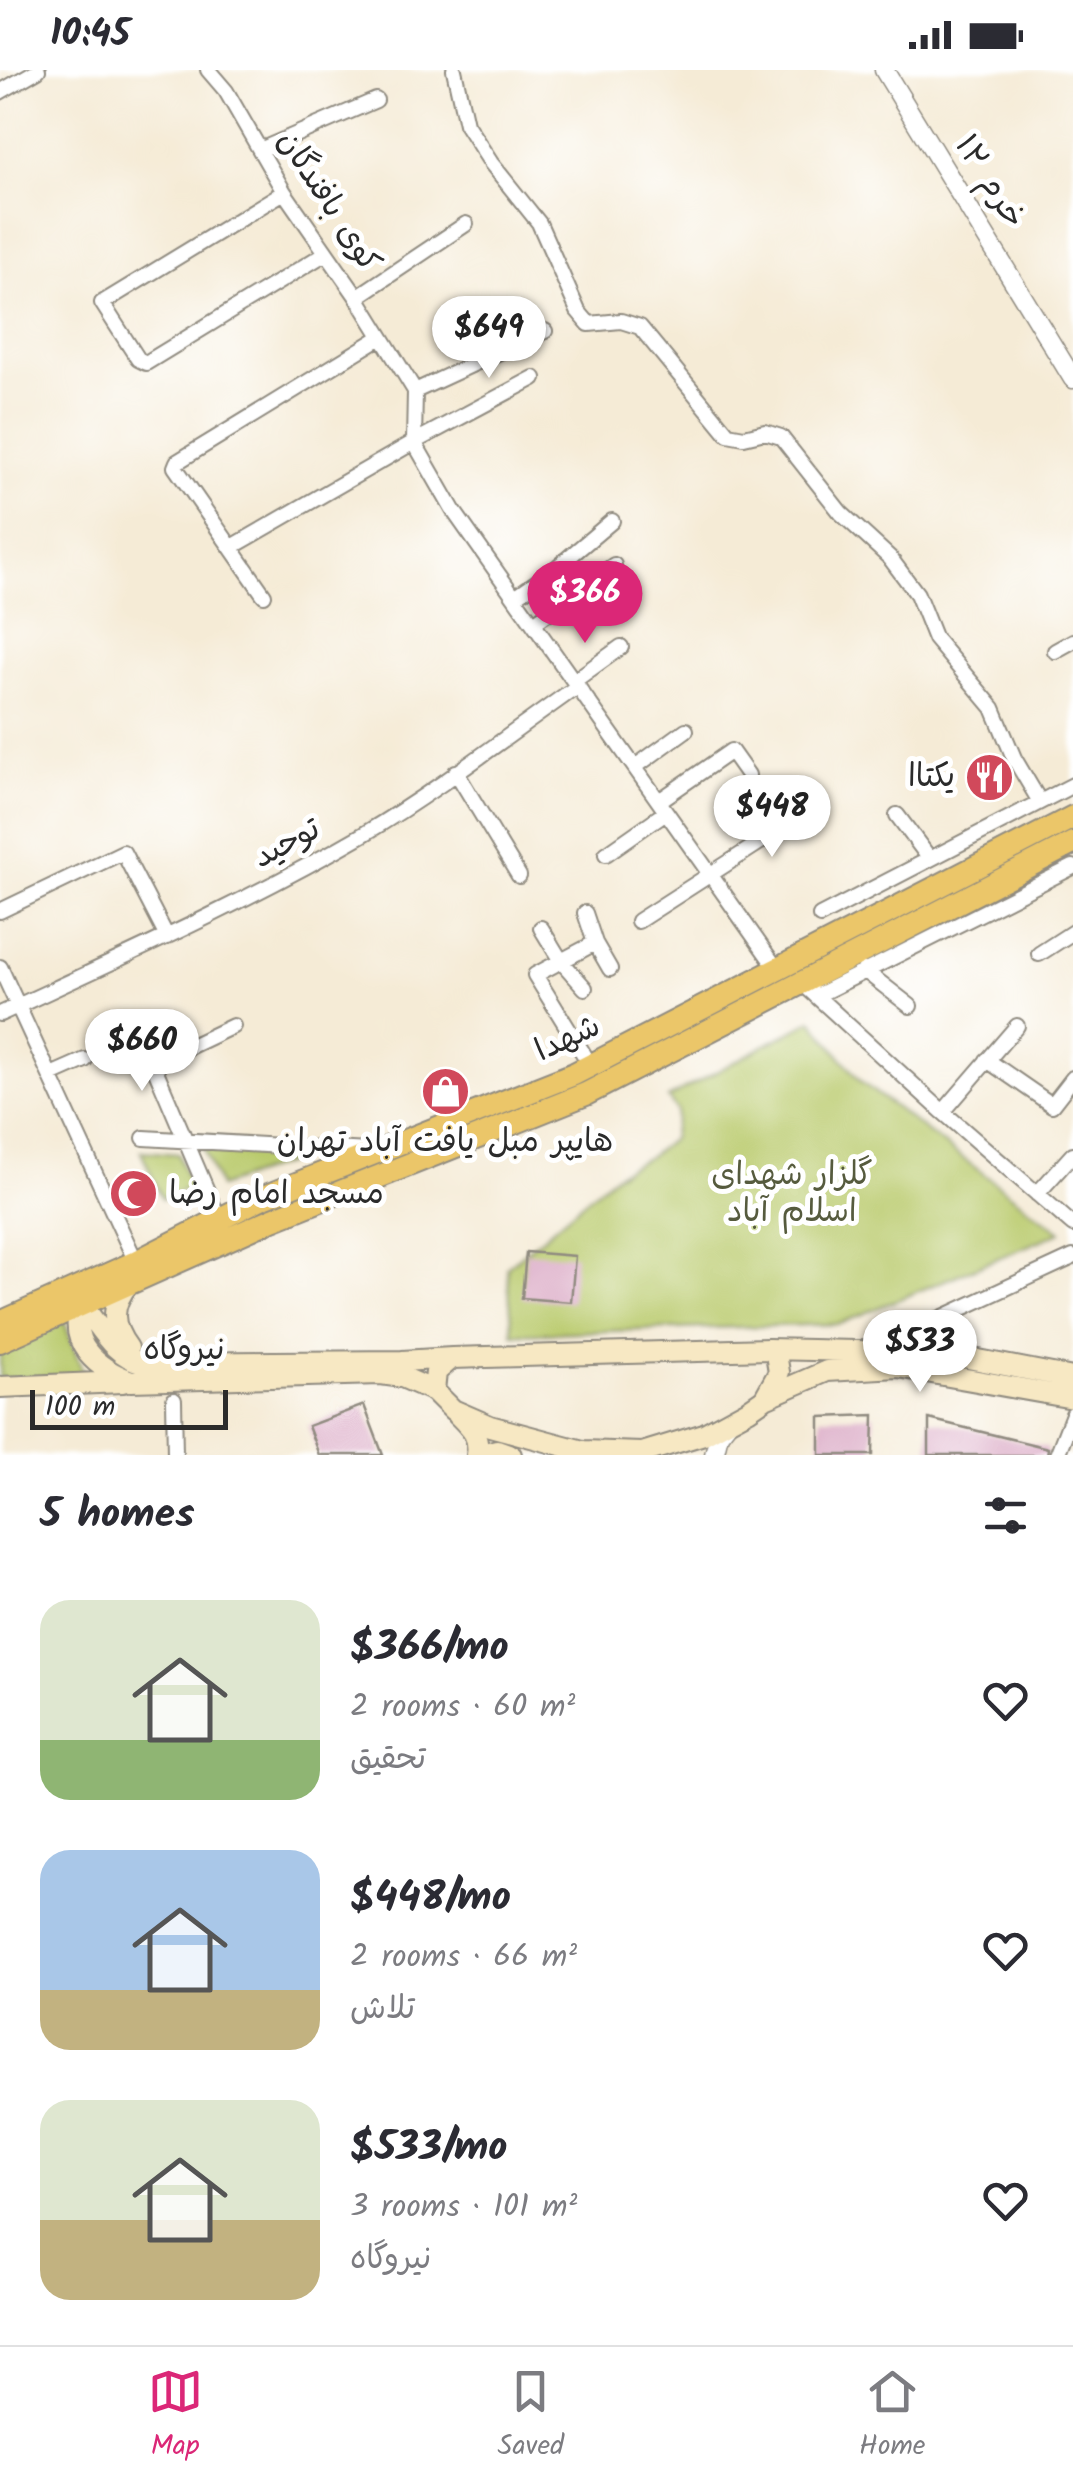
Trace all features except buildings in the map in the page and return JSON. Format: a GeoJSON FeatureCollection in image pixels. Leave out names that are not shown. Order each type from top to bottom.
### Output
{"type":"FeatureCollection","features":[{"type":"Feature","properties":{"kind":"main road","name":"شهدا"},"geometry":{"type":"LineString","coordinates":[[132,1273],[219,1219],[284,1188],[591,1066],[1073,817]]}},
{"type":"Feature","properties":{"kind":"main road","name":"شهدا"},"geometry":{"type":"LineString","coordinates":[[79,1297],[586,1094],[1070,859]]}},
{"type":"Feature","properties":{"kind":"main road"},"geometry":{"type":"LineString","coordinates":[[284,1188],[294,1210]]}},
{"type":"Feature","properties":{"kind":"main road"},"geometry":{"type":"LineString","coordinates":[[132,1273],[118,1296],[114,1318],[123,1342],[144,1363]]}},
{"type":"Feature","properties":{"kind":"main road"},"geometry":{"type":"LineString","coordinates":[[0,1324],[79,1297]]}},
{"type":"Feature","properties":{"kind":"main road"},"geometry":{"type":"LineString","coordinates":[[0,1341],[79,1297]]}},
{"type":"Feature","properties":{"kind":"main road","name":"نیروگاه"},"geometry":{"type":"LineString","coordinates":[[79,1297],[77,1317],[83,1346],[98,1367],[131,1382],[381,1374],[452,1358],[768,1349],[942,1353],[1073,1378]]}},
{"type":"Feature","properties":{"kind":"main road","name":"نیروگاه"},"geometry":{"type":"LineString","coordinates":[[79,1297],[126,1358],[144,1363],[402,1370],[434,1391],[453,1410],[490,1426],[594,1454],[649,1454],[704,1434],[764,1399],[828,1371],[898,1368],[938,1372],[1073,1398]]}},
{"type":"Feature","properties":{"kind":"main road"},"geometry":{"type":"LineString","coordinates":[[764,1399],[780,1372],[776,1354],[768,1349]]}},
{"type":"Feature","properties":{"kind":"main road"},"geometry":{"type":"LineString","coordinates":[[434,1391],[436,1372],[452,1358]]}},
{"type":"Feature","properties":{"kind":"main road"},"geometry":{"type":"LineString","coordinates":[[0,1387],[131,1382]]}},
{"type":"Feature","properties":{"kind":"main road"},"geometry":{"type":"LineString","coordinates":[[453,1410],[473,1430],[479,1442],[477,1455],[497,1450],[511,1455]]}},
{"type":"Feature","properties":{"kind":"street"},"geometry":{"type":"LineString","coordinates":[[0,92],[38,70]]}},
{"type":"Feature","properties":{"kind":"street","name":"کوی بافندگان"},"geometry":{"type":"LineString","coordinates":[[208,70],[226,91],[284,192],[415,391]]}},
{"type":"Feature","properties":{"kind":"street"},"geometry":{"type":"LineString","coordinates":[[220,70],[226,91]]}},
{"type":"Feature","properties":{"kind":"street"},"geometry":{"type":"LineString","coordinates":[[454,70],[466,124],[538,222],[578,311],[589,324],[621,320],[640,327],[728,434],[744,437],[765,432],[780,438],[841,513],[890,558],[917,594],[935,639],[993,708],[1014,758],[1040,802]]}},
{"type":"Feature","properties":{"kind":"street","name":"خرم ۱۲"},"geometry":{"type":"LineString","coordinates":[[884,70],[1073,379]]}},
{"type":"Feature","properties":{"kind":"street"},"geometry":{"type":"LineString","coordinates":[[260,150],[376,100]]}},
{"type":"Feature","properties":{"kind":"street"},"geometry":{"type":"LineString","coordinates":[[284,192],[102,304],[142,363],[326,253]]}},
{"type":"Feature","properties":{"kind":"street"},"geometry":{"type":"LineString","coordinates":[[356,297],[466,224]]}},
{"type":"Feature","properties":{"kind":"street"},"geometry":{"type":"LineString","coordinates":[[544,330],[415,391],[414,442],[454,510],[777,969]]}},
{"type":"Feature","properties":{"kind":"street"},"geometry":{"type":"LineString","coordinates":[[264,595],[175,467],[381,336]]}},
{"type":"Feature","properties":{"kind":"street"},"geometry":{"type":"LineString","coordinates":[[232,547],[534,378]]}},
{"type":"Feature","properties":{"kind":"street"},"geometry":{"type":"LineString","coordinates":[[515,597],[555,570],[612,521]]}},
{"type":"Feature","properties":{"kind":"street"},"geometry":{"type":"LineString","coordinates":[[534,623],[614,565]]}},
{"type":"Feature","properties":{"kind":"street"},"geometry":{"type":"LineString","coordinates":[[1055,651],[1073,641]]}},
{"type":"Feature","properties":{"kind":"street","name":"توحید"},"geometry":{"type":"LineString","coordinates":[[0,1014],[166,937],[368,831],[456,772],[621,647]]}},
{"type":"Feature","properties":{"kind":"street"},"geometry":{"type":"LineString","coordinates":[[635,767],[686,730]]}},
{"type":"Feature","properties":{"kind":"street"},"geometry":{"type":"LineString","coordinates":[[606,854],[731,751],[748,775]]}},
{"type":"Feature","properties":{"kind":"street"},"geometry":{"type":"LineString","coordinates":[[456,772],[518,876]]}},
{"type":"Feature","properties":{"kind":"street"},"geometry":{"type":"LineString","coordinates":[[820,916],[1073,785]]}},
{"type":"Feature","properties":{"kind":"street"},"geometry":{"type":"LineString","coordinates":[[638,920],[810,810]]}},
{"type":"Feature","properties":{"kind":"street"},"geometry":{"type":"LineString","coordinates":[[896,816],[930,859]]}},
{"type":"Feature","properties":{"kind":"street"},"geometry":{"type":"LineString","coordinates":[[0,911],[122,852],[166,937]]}},
{"type":"Feature","properties":{"kind":"street"},"geometry":{"type":"LineString","coordinates":[[1070,859],[864,970],[809,989],[1073,1226]]}},
{"type":"Feature","properties":{"kind":"street"},"geometry":{"type":"LineString","coordinates":[[585,913],[594,943],[610,969]]}},
{"type":"Feature","properties":{"kind":"street"},"geometry":{"type":"LineString","coordinates":[[541,928],[584,988]]}},
{"type":"Feature","properties":{"kind":"street"},"geometry":{"type":"LineString","coordinates":[[1040,954],[1073,932]]}},
{"type":"Feature","properties":{"kind":"street"},"geometry":{"type":"LineString","coordinates":[[591,1066],[535,975],[594,943]]}},
{"type":"Feature","properties":{"kind":"street"},"geometry":{"type":"LineString","coordinates":[[0,967],[51,1075],[132,1273]]}},
{"type":"Feature","properties":{"kind":"street"},"geometry":{"type":"LineString","coordinates":[[864,970],[910,1006]]}},
{"type":"Feature","properties":{"kind":"street"},"geometry":{"type":"LineString","coordinates":[[219,1219],[153,1064],[233,1026]]}},
{"type":"Feature","properties":{"kind":"street"},"geometry":{"type":"LineString","coordinates":[[943,1112],[1017,1026]]}},
{"type":"Feature","properties":{"kind":"street"},"geometry":{"type":"LineString","coordinates":[[51,1075],[84,1060]]}},
{"type":"Feature","properties":{"kind":"street"},"geometry":{"type":"LineString","coordinates":[[987,1060],[1052,1105],[1073,1078]]}},
{"type":"Feature","properties":{"kind":"street"},"geometry":{"type":"LineString","coordinates":[[144,1138],[378,1151]]}},
{"type":"Feature","properties":{"kind":"street"},"geometry":{"type":"LineString","coordinates":[[1037,1194],[1073,1154]]}},
{"type":"Feature","properties":{"kind":"street"},"geometry":{"type":"LineString","coordinates":[[869,1351],[1073,1256]]}},
{"type":"Feature","properties":{"kind":"street"},"geometry":{"type":"LineString","coordinates":[[174,1400],[175,1455]]}},
{"type":"Feature","properties":{"kind":"street"},"geometry":{"type":"LineString","coordinates":[[1057,1455],[1073,1414]]}},
{"type":"Feature","properties":{"kind":"street"},"geometry":{"type":"LineString","coordinates":[[714,1455],[720,1434],[730,1420]]}},
{"type":"Feature","properties":{"kind":"green space","name":"گلزار شهدای اسلام آباد"},"geometry":{"type":"Polygon","coordinates":[[[812,1020],[861,1082],[1061,1232],[839,1324],[513,1334],[507,1267],[616,1174],[672,1139],[677,1111],[668,1098],[812,1020]]]}},
{"type":"Feature","properties":{"kind":"green space"},"geometry":{"type":"Polygon","coordinates":[[[203,1148],[306,1156],[219,1187],[203,1148]]]}},
{"type":"Feature","properties":{"kind":"green space"},"geometry":{"type":"Polygon","coordinates":[[[141,1151],[178,1154],[190,1187],[162,1199],[141,1151]]]}},
{"type":"Feature","properties":{"kind":"green space"},"geometry":{"type":"Polygon","coordinates":[[[64,1321],[84,1375],[0,1379],[0,1348],[64,1321]]]}},
{"type":"Feature","properties":{"kind":"place","name":"یکتاا"},"geometry":{"type":"Point","coordinates":[990,777]}},
{"type":"Feature","properties":{"kind":"place","name":"هایپر مبل یافت آباد تهران"},"geometry":{"type":"Point","coordinates":[445,1092]}},
{"type":"Feature","properties":{"kind":"place","name":"مسجد امام رضا"},"geometry":{"type":"Point","coordinates":[134,1194]}}]}
